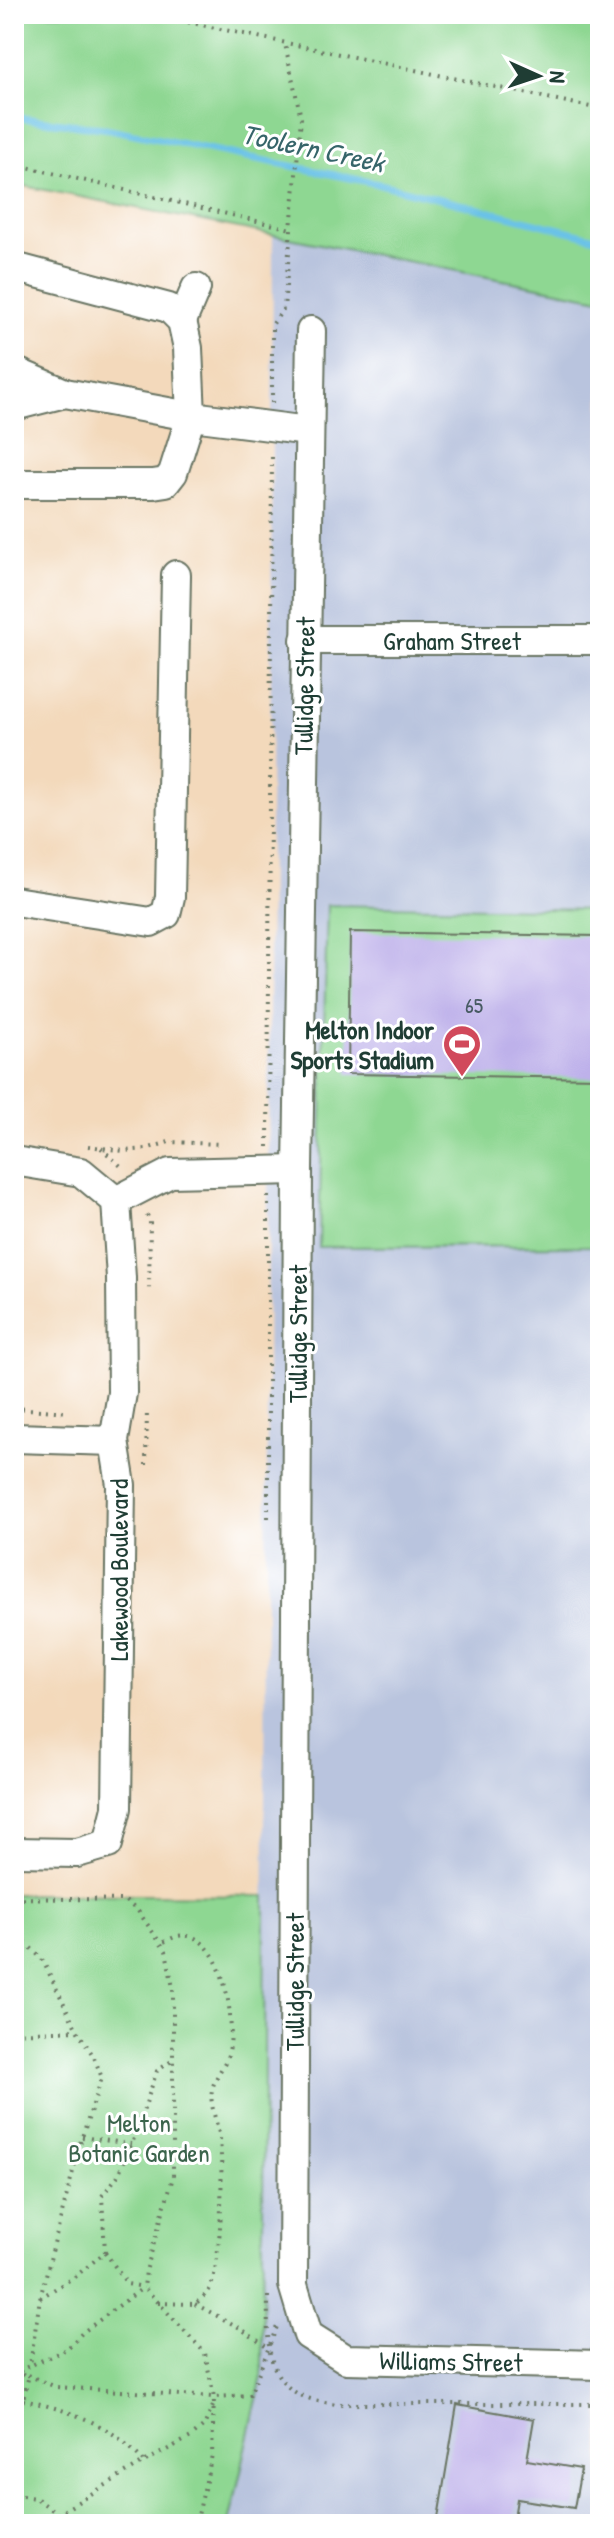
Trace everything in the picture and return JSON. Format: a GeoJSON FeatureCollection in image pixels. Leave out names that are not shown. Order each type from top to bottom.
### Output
{"type":"FeatureCollection","features":[{"type":"Feature","properties":{"kind":"street"},"geometry":{"type":"LineString","coordinates":[[14,267],[169,308],[182,321],[188,348],[191,416],[173,473],[166,482],[137,485],[14,484]]}},
{"type":"Feature","properties":{"kind":"street"},"geometry":{"type":"LineString","coordinates":[[182,321],[196,288]]}},
{"type":"Feature","properties":{"kind":"street","name":"Tullidge Street"},"geometry":{"type":"LineString","coordinates":[[308,2335],[293,2285],[298,1170],[311,331]]}},
{"type":"Feature","properties":{"kind":"street"},"geometry":{"type":"LineString","coordinates":[[14,371],[65,393],[191,416],[308,431]]}},
{"type":"Feature","properties":{"kind":"street"},"geometry":{"type":"LineString","coordinates":[[14,406],[65,393]]}},
{"type":"Feature","properties":{"kind":"street"},"geometry":{"type":"LineString","coordinates":[[14,901],[151,922],[166,914],[170,897],[176,575]]}},
{"type":"Feature","properties":{"kind":"street","name":"Graham Street"},"geometry":{"type":"LineString","coordinates":[[305,640],[600,640]]}},
{"type":"Feature","properties":{"kind":"street"},"geometry":{"type":"LineString","coordinates":[[14,1161],[81,1172],[116,1201],[170,1173],[298,1170]]}},
{"type":"Feature","properties":{"kind":"street","name":"Lakewood Boulevard"},"geometry":{"type":"LineString","coordinates":[[14,1852],[77,1853],[108,1844],[117,1808],[121,1485],[114,1441],[122,1393],[121,1278],[116,1201]]}},
{"type":"Feature","properties":{"kind":"street"},"geometry":{"type":"LineString","coordinates":[[14,1438],[114,1441]]}},
{"type":"Feature","properties":{"kind":"street","name":"Williams Street"},"geometry":{"type":"LineString","coordinates":[[308,2335],[346,2359],[600,2365]]}},
{"type":"Feature","properties":{"kind":"path"},"geometry":{"type":"LineString","coordinates":[[149,14],[600,109]]}},
{"type":"Feature","properties":{"kind":"path"},"geometry":{"type":"LineString","coordinates":[[14,164],[291,229]]}},
{"type":"Feature","properties":{"kind":"path"},"geometry":{"type":"LineString","coordinates":[[87,1146],[124,1151],[169,1142],[226,1144]]}},
{"type":"Feature","properties":{"kind":"path"},"geometry":{"type":"LineString","coordinates":[[254,1145],[268,1145]]}},
{"type":"Feature","properties":{"kind":"path"},"geometry":{"type":"LineString","coordinates":[[14,1898],[124,1900],[138,1911],[166,1951],[173,1988],[173,2177],[144,2287],[82,2333],[67,2349],[16,2369]]}},
{"type":"Feature","properties":{"kind":"path"},"geometry":{"type":"LineString","coordinates":[[14,1931],[42,1959],[102,2078],[82,2137],[40,2298],[30,2365]]}},
{"type":"Feature","properties":{"kind":"path"},"geometry":{"type":"LineString","coordinates":[[161,1943],[180,1935],[194,1938],[213,1953],[232,2015],[229,2052],[211,2092],[220,2139],[218,2249],[210,2289],[195,2304]]}},
{"type":"Feature","properties":{"kind":"path"},"geometry":{"type":"LineString","coordinates":[[14,2033],[77,2030]]}},
{"type":"Feature","properties":{"kind":"path"},"geometry":{"type":"LineString","coordinates":[[173,2060],[157,2071],[132,2144],[117,2177],[102,2196],[105,2252],[127,2284],[144,2287],[205,2353],[214,2397],[212,2455],[196,2524]]}},
{"type":"Feature","properties":{"kind":"path"},"geometry":{"type":"LineString","coordinates":[[82,2137],[132,2144]]}},
{"type":"Feature","properties":{"kind":"path"},"geometry":{"type":"LineString","coordinates":[[40,2298],[76,2276],[105,2252]]}},
{"type":"Feature","properties":{"kind":"path"},"geometry":{"type":"LineString","coordinates":[[158,2303],[195,2304],[240,2328],[268,2348]]}},
{"type":"Feature","properties":{"kind":"path"},"geometry":{"type":"LineString","coordinates":[[16,2369],[56,2387],[214,2397],[250,2395],[278,2323]]}},
{"type":"Feature","properties":{"kind":"path"},"geometry":{"type":"LineString","coordinates":[[14,2409],[23,2400],[28,2379],[16,2369]]}},
{"type":"Feature","properties":{"kind":"path"},"geometry":{"type":"LineString","coordinates":[[23,2400],[57,2407],[119,2437],[144,2462]]}},
{"type":"Feature","properties":{"kind":"path"},"geometry":{"type":"LineString","coordinates":[[58,2514],[191,2437],[204,2426],[213,2404]]}},
{"type":"Feature","properties":{"kind":"path"},"geometry":{"type":"LineString","coordinates":[[14,2495],[36,2498],[58,2514],[64,2524]]}},
{"type":"Feature","properties":{"kind":"shaded area"},"geometry":{"type":"Polygon","coordinates":[[[273,235],[600,299],[600,2524],[229,2524],[262,2377],[273,235]]]}},
{"type":"Feature","properties":{"kind":"green space"},"geometry":{"type":"Polygon","coordinates":[[[14,14],[564,14],[600,21],[600,299],[14,184],[14,14]]]}},
{"type":"Feature","properties":{"kind":"green space","name":"Melton Indoor Sports Stadium"},"geometry":{"type":"Polygon","coordinates":[[[327,905],[600,910],[600,1246],[319,1247],[327,905]]]}},
{"type":"Feature","properties":{"kind":"green space","name":"Melton Botanic Garden"},"geometry":{"type":"Polygon","coordinates":[[[14,1894],[265,1896],[262,2377],[229,2524],[14,2524],[14,1894]]]}},
{"type":"Feature","properties":{"kind":"building","name":"Melton Indoor Sports Stadium"},"geometry":{"type":"Polygon","coordinates":[[[350,932],[600,936],[600,1078],[348,1074],[350,932]]]}},
{"type":"Feature","properties":{"kind":"building"},"geometry":{"type":"Polygon","coordinates":[[[457,2405],[534,2419],[527,2460],[581,2469],[574,2508],[517,2499],[513,2524],[437,2524],[457,2405]]]}},
{"type":"Feature","properties":{"kind":"waterway","name":"Toolern Creek"},"geometry":{"type":"LineString","coordinates":[[14,117],[110,129],[384,185],[600,239]]}},
{"type":"Feature","properties":{"kind":"place","name":"Melton Indoor Sports Stadium"},"geometry":{"type":"Point","coordinates":[462,1078]}}]}
